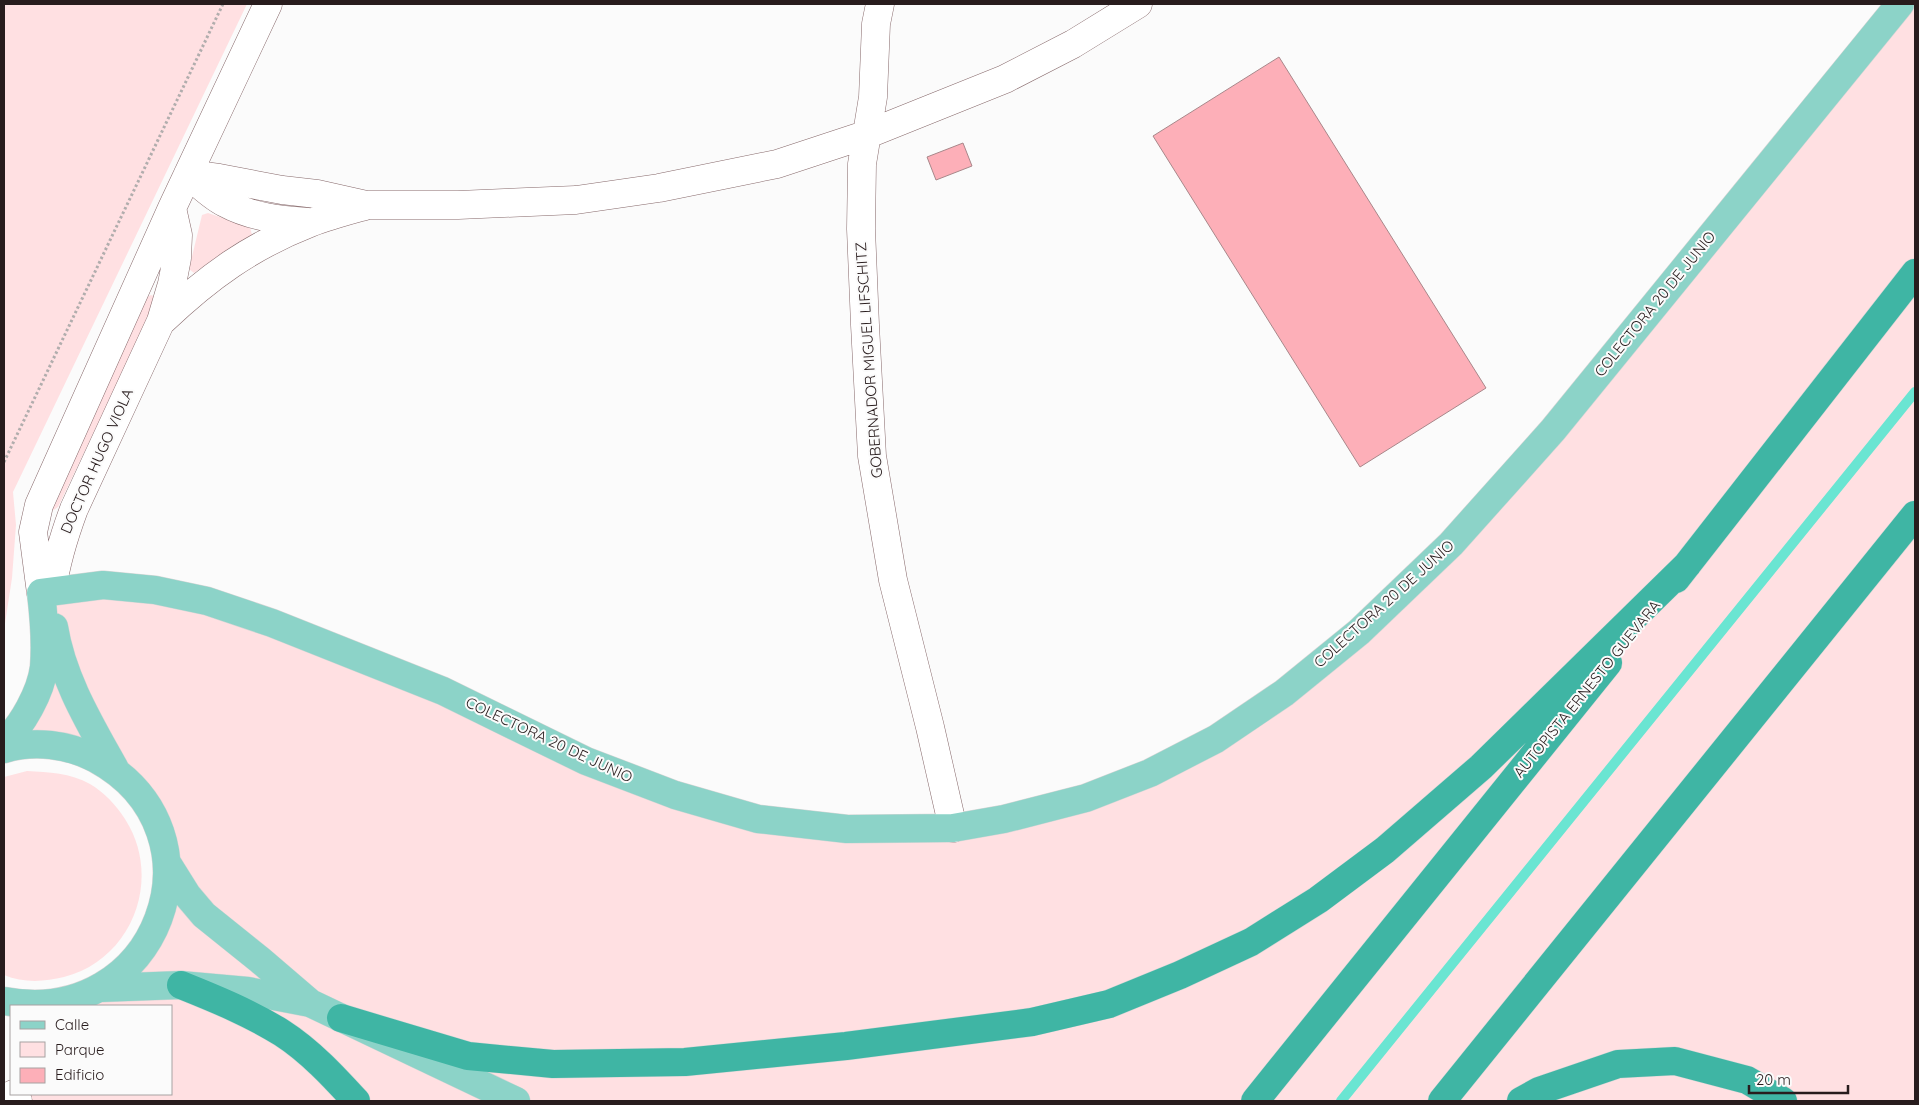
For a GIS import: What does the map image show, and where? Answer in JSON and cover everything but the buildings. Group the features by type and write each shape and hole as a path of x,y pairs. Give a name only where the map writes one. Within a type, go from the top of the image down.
{"highway":[{"name":"AUTOPISTA ERNESTO GUEVARA","path":"1255,1101 1687,565 1915,273"},
{"path":"1442,1101 1915,515"},
{"path":"341,1018 468,1056 553,1064 685,1062 846,1046 1032,1022 1109,1004 1180,975 1251,942 1318,900 1385,850 1481,767 1687,565"},
{"path":"181,985 240,1009 283,1034 329,1072 356,1101"},
{"path":"1521,1101 1538,1091 1618,1064 1675,1062 1746,1080 1783,1101"}],"main road":[{"name":"COLECTORA 20 DE JUNIO","path":"47,592 103,585 154,590 207,601 272,622 443,691 586,761 675,795 758,819 847,829 953,828 1004,819 1086,798 1150,773 1216,739 1284,693 1359,632 1451,544 1553,430 1900,4"},
{"name":"DOCTOR HUGO VIOLA","path":"4,742 24,719 44,669 47,592"},
{"name":"DOCTOR HUGO VIOLA","path":"47,592 56,640 66,670 77,699 114,769"},
{"path":"4,750 16,746 51,744 84,753 114,769 141,795 158,827 167,863 165,900 152,935 130,965 101,988 63,1004 36,1005 4,1001"},
{"path":"167,863 187,894 204,915 260,960 310,1004"},
{"path":"101,988 181,985 248,991 310,1004 516,1101"}],"street":[{"name":"DOCTOR HUGO VIOLA","path":"47,592 33,532 39,505 172,208 268,4"},
{"name":"GOBERNADOR MIGUEL LIFSCHITZ","path":"880,4 876,24 873,97 862,164 861,229 864,325 872,456 893,580 953,828"},
{"path":"188,174 317,194 366,205 458,205 576,200 659,188 777,164 868,134 1005,79 1073,44 1138,4"},
{"path":"188,174 224,203 246,213 276,220 311,222"},
{"path":"161,321 193,291 228,265 265,243 311,222 366,205"},
{"name":"DOCTOR HUGO VIOLA","path":"47,592 62,539 74,508 161,321 172,284 177,258 178,235 172,208"}],"path":[{"path":"4,462 223,4"}],"green space":[{"path":"4,4 247,4 13,492 16,525 12,578 4,630"},
{"path":"1900,4 1915,4 1915,1101 18,1101 14,1095 172,1095 172,1005 62,1005 130,965 167,863 66,670 52,590 155,590 758,819 1004,819 1216,739 1451,544"},
{"path":"208,213 250,227 252,235 237,243 194,273 189,269 202,215"},
{"path":"151,295 155,297 156,302 58,507 54,510 50,509 147,297"},
{"path":"59,674 83,737 57,732 32,732 48,703"},
{"path":"27,771 67,775 90,784 105,795 125,819 136,842 141,866 141,890 135,913 124,935 108,953 88,967 64,977 41,981 11,978 4,975 4,777"}],"waterway":[{"path":"1341,1101 1915,392"}]}
